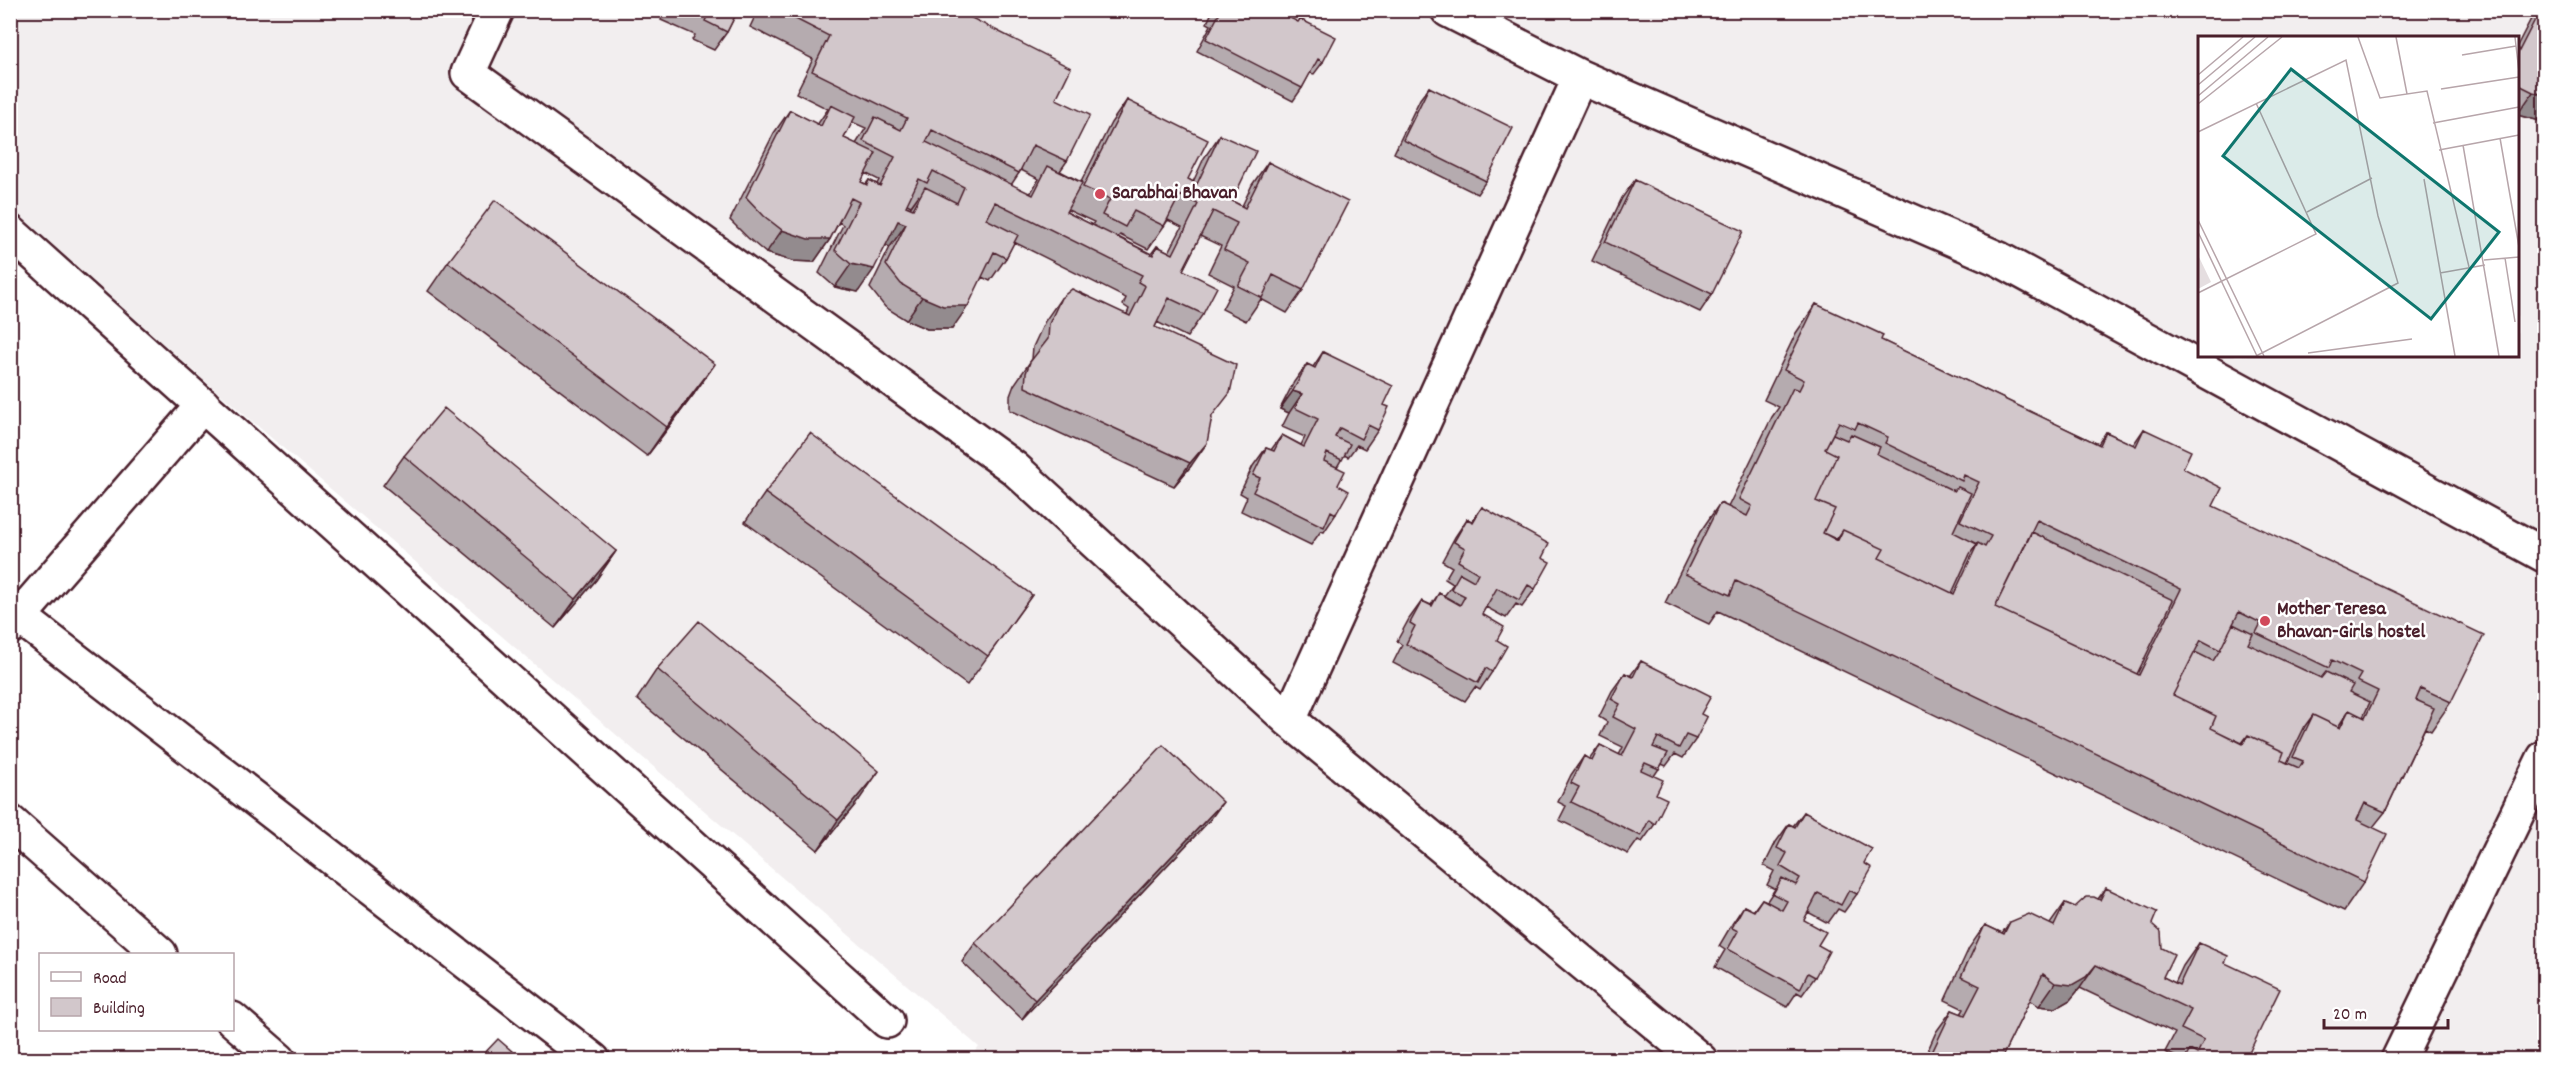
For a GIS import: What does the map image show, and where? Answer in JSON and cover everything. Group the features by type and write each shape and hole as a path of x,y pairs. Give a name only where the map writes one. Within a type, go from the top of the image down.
{"street":[{"path":"497,10 468,73 1014,468 1289,720 1700,1059"},
{"path":"1448,10 1580,77 1999,260 2544,555"},
{"path":"1289,720 1580,77"},
{"path":"10,232 887,1021"},
{"path":"203,405 15,622 593,1059"},
{"path":"2398,1059 2544,758"},
{"path":"10,822 159,953"},
{"path":"234,1020 279,1059"}],"shaded area":[{"path":"11,11 2544,11 2544,1059 970,1059 979,1047 203,379 11,207"}],"building":[{"path":"694,10 738,10 727,32 705,21 707,17"},
{"path":"778,10 956,10 1071,68 1056,99 1090,115 1067,161 1033,145 1019,173 932,130 926,142 1033,195 1048,166 1082,183 1066,212 1153,255 1157,246 1173,254 1198,204 1180,195 1164,226 1134,211 1125,227 1102,215 1110,199 1083,187 1127,100 1208,140 1188,179 1197,184 1220,135 1256,151 1232,201 1245,208 1268,162 1348,202 1303,290 1273,275 1262,298 1238,286 1250,263 1224,250 1237,223 1213,211 1183,270 1217,287 1203,314 1169,298 1155,327 1236,365 1230,393 1212,416 1207,443 1190,463 1025,387 1030,362 1048,339 1049,324 1061,298 1072,289 1130,316 1145,286 1138,282 1142,275 995,202 986,219 1018,235 1006,258 994,252 968,306 943,306 901,284 886,265 906,224 898,221 874,269 851,264 835,250 859,202 851,198 830,239 808,239 782,230 764,216 746,197 790,110 821,126 831,105 855,117 844,138 876,153 861,182 867,185 869,180 880,186 895,157 863,141 875,117 901,130 907,118 812,71 829,36","holes":["933,171 964,187 957,203 925,187 913,209 906,206 919,179 927,183"]},
{"path":"1217,10 1275,10 1298,22 1300,19 1336,37 1323,62 1318,59 1302,88 1206,39 1220,12"},
{"path":"2540,10 2544,10 2544,95 2519,85 2519,51"},
{"path":"1429,87 1513,128 1486,181 1403,140"},
{"path":"1635,180 1743,231 1712,294 1605,242"},
{"path":"495,200 715,364 667,427 448,262"},
{"name":"Mother Teresa Bhavan-Girls hostel","path":"1816,304 1883,335 1881,340 2100,445 2106,432 2136,446 2144,429 2191,451 2183,468 2222,488 2213,506 2484,635 2451,702 2421,688 2416,700 2434,708 2385,812 2365,803 2357,820 2387,834 2364,882 1736,581 1730,595 1685,574 1720,503 1747,516 1752,506 1739,499 1793,388 1799,390 1804,380 1784,370","holes":["1839,422 1855,429 1858,423 1888,437 1885,443 1962,481 1964,475 1979,482 1960,521 1991,536 1985,547 1978,543 1954,594 1879,558 1884,549 1843,530 1838,540 1823,533 1835,509 1816,501 1837,455 1825,449","2037,520 2181,589 2139,675 1995,607","2239,612 2261,623 2256,633 2329,668 2332,660 2361,674 2357,681 2378,691 2365,718 2349,710 2340,728 2313,715 2293,757 2303,761 2299,768 2281,760 2284,752 2248,735 2243,744 2211,728 2216,716 2173,695 2201,640 2220,650"]},
{"path":"1323,352 1393,386 1384,405 1389,407 1378,430 1368,425 1361,439 1340,428 1335,437 1350,444 1342,460 1327,453 1324,461 1345,471 1338,485 1349,491 1336,514 1331,511 1324,527 1253,492 1260,478 1253,475 1266,448 1274,451 1282,435 1304,447 1318,419 1295,408 1302,394 1293,391 1307,364 1315,368"},
{"path":"444,408 616,551 576,599 404,456"},
{"path":"810,433 1032,595 988,656 765,493"},
{"path":"1833,434 1847,440 1851,434 1880,447 1877,454 1954,491 1958,487 1971,493 1953,532 1977,544 1952,593 1879,558 1884,549 1843,530 1836,540 1823,533 1835,509 1816,501 1837,455 1825,449"},
{"path":"1482,507 1549,544 1542,558 1550,562 1535,589 1528,585 1519,600 1497,588 1482,614 1504,627 1497,640 1507,646 1492,672 1486,668 1478,683 1406,644 1415,626 1410,623 1422,601 1432,606 1439,593 1460,605 1465,596 1451,589 1460,573 1474,581 1478,573 1458,561 1465,548 1454,542 1467,519 1473,522"},
{"path":"2032,532 2173,600 2137,674 1995,607"},
{"path":"699,621 879,771 838,820 657,669"},
{"path":"2233,624 2253,634 2248,644 2321,678 2326,672 2353,685 2349,692 2370,702 2363,717 2349,710 2338,727 2313,715 2287,763 2281,760 2284,752 2248,735 2242,743 2211,728 2216,716 2173,695 2195,652 2213,661"},
{"path":"1641,661 1711,696 1701,714 1707,717 1696,739 1686,735 1679,748 1658,737 1653,747 1668,753 1659,769 1645,763 1641,770 1663,780 1656,794 1667,799 1655,824 1649,820 1641,836 1571,802 1579,787 1571,783 1584,756 1592,761 1600,745 1622,756 1636,729 1613,717 1620,704 1611,699 1625,673 1633,677"},
{"path":"1163,745 1223,802 1035,1000 975,943"},
{"path":"1804,812 1872,849 1864,863 1872,868 1857,894 1849,890 1841,905 1818,893 1804,920 1826,932 1818,945 1829,951 1815,977 1808,973 1800,989 1728,949 1738,931 1732,928 1744,906 1754,911 1762,899 1782,910 1787,901 1773,894 1782,878 1796,885 1800,878 1780,866 1787,853 1777,848 1789,824 1795,827"},
{"path":"2106,888 2157,912 2152,924 2161,932 2162,948 2174,954 2163,977 2179,985 2199,943 2228,956 2225,963 2280,989 2248,1055 2258,1059 2185,1059 2190,1050 2197,1054 2204,1040 2181,1029 2191,1010 2096,965 2086,977 2072,985 2055,983 2043,974 2001,1059 1929,1059 1952,1010 1965,1015 1980,986 1961,977 1985,925 2004,934 2010,922 2029,914 2054,926 2065,903 2075,907 2086,897 2100,900"},
{"path":"498,1039 521,1059 479,1059"}],"place":[{"name":"Sarabhai Bhavan","path":"1100,194"},
{"name":"Mother Teresa Bhavan-Girls hostel","path":"2265,621"}]}
